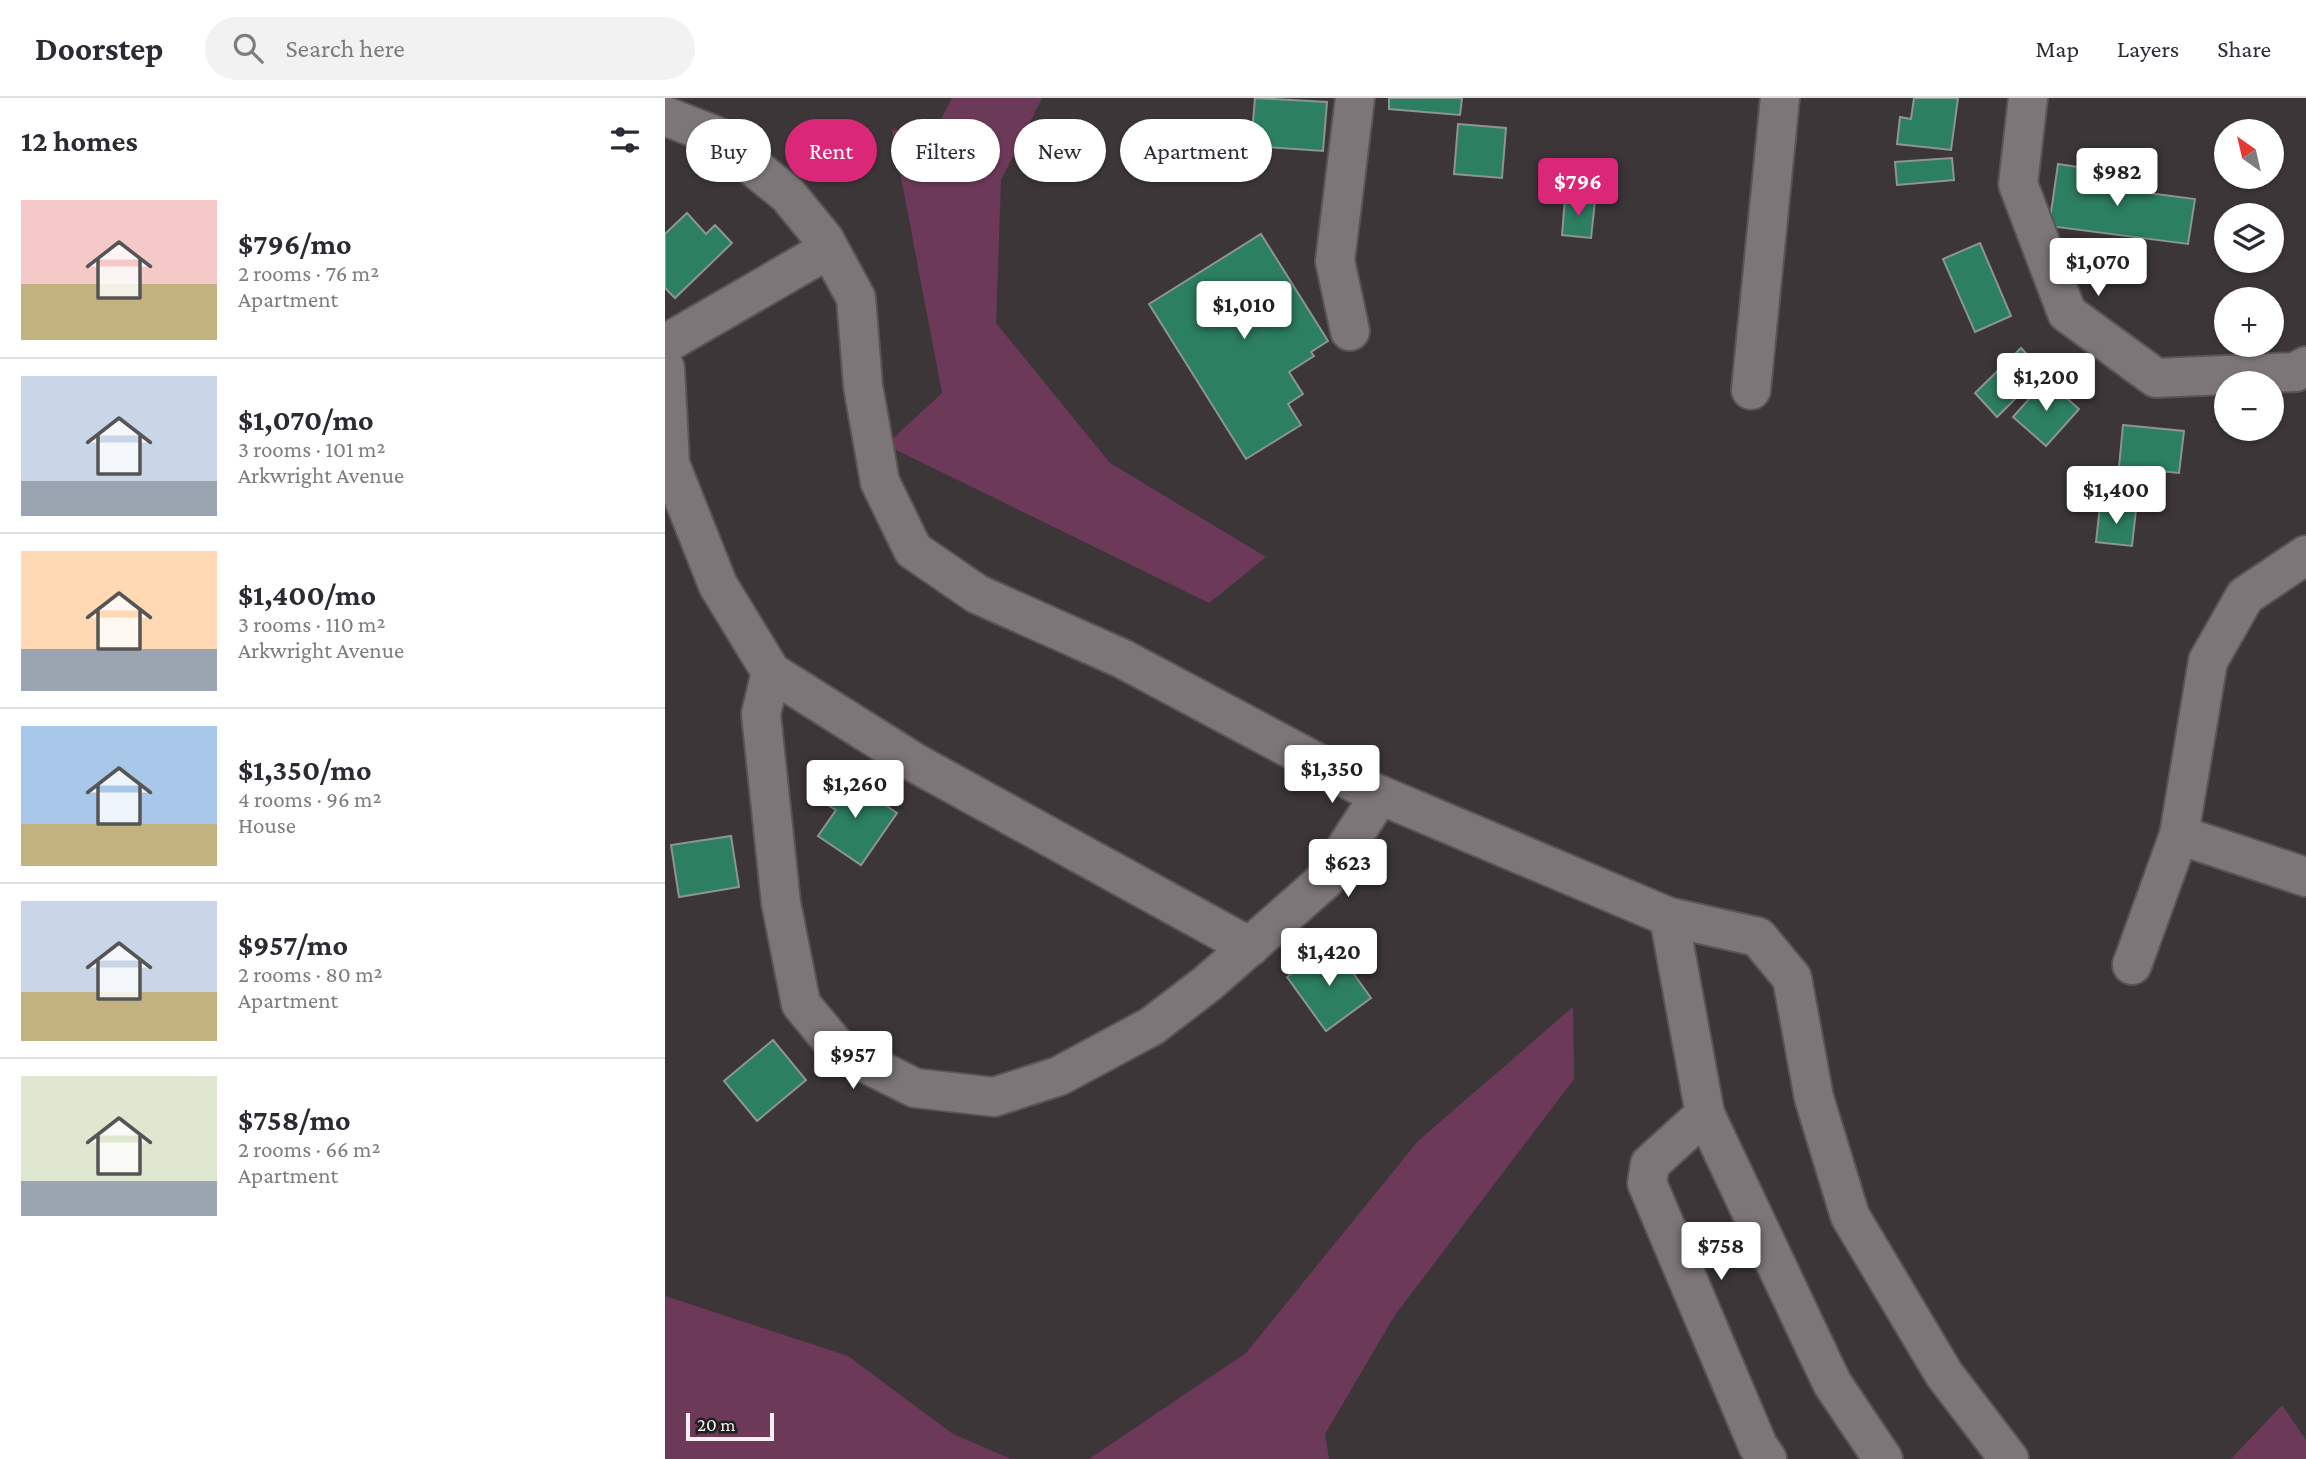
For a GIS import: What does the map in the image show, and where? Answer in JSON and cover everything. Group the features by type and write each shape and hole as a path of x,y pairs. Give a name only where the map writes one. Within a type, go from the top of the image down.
{"street":[{"path":"1350,331 1335,261 1355,98"},
{"path":"1751,390 1780,98"},
{"path":"2028,98 2018,184 2067,313 2156,378 2296,372 2306,366"},
{"path":"665,116 716,136 788,195 824,239 856,298 863,386 880,482 913,550 977,594 1123,659 1380,795 1669,917 1758,937 1792,978 1814,1098 1850,1216 1944,1374 2009,1459"},
{"path":"665,344 829,249"},
{"path":"665,368 670,464 718,585 771,673 917,764 1249,947"},
{"path":"2132,965 2179,835 2208,661 2245,596 2306,555"},
{"path":"771,673 761,714 781,903 801,1004 839,1051 915,1088 994,1097 1059,1076 1151,1026 1209,983 1325,880 1380,795"},
{"path":"2179,835 2306,877"},
{"path":"1669,917 1705,1114 1832,1383 1883,1459"},
{"path":"1705,1114 1650,1164 1647,1183 1758,1446 1767,1459"}],"shaded area":[{"path":"952,98 1042,98 1032,119 1014,119 1014,154 1001,180 996,323 1110,463 1266,557 1209,603 886,445 942,393 902,182 1000,182 1000,119 941,119"},
{"path":"1573,1007 1574,1079 1395,1315 1325,1434 1329,1459 1089,1459 1246,1353 1418,1141"},
{"path":"665,1296 848,1356 953,1434 1011,1459 665,1459"},
{"path":"2282,1405 2306,1440 2306,1459 2231,1459"}],"building":[{"path":"1255,98 1327,102 1323,151 1272,147 1272,119 1253,119"},
{"path":"1389,98 1462,98 1460,115 1389,109"},
{"path":"1914,98 1958,98 1951,150 1897,144 1900,117 1911,119"},
{"path":"1458,124 1506,128 1502,178 1454,174"},
{"path":"1952,158 1954,180 1897,185 1895,162"},
{"path":"2058,164 2105,171 2102,187 2195,199 2188,244 2049,226"},
{"path":"1565,198 1595,201 1591,238 1562,235"},
{"path":"687,213 706,234 715,225 732,243 675,298 665,288 665,234"},
{"path":"1261,234 1328,341 1311,352 1314,356 1289,372 1303,394 1288,404 1301,425 1246,459 1149,304"},
{"path":"1980,243 2011,316 1975,332 1943,259"},
{"path":"2021,348 2043,371 1997,417 1975,393"},
{"path":"2046,380 2079,409 2046,446 2013,417"},
{"path":"2123,425 2184,431 2179,473 2119,467"},
{"path":"2100,506 2136,510 2132,546 2096,542"},
{"path":"840,774 897,813 861,865 818,836 836,810 821,801"},
{"path":"731,836 739,887 679,897 671,845"},
{"path":"1333,945 1371,998 1326,1031 1287,977"},
{"path":"773,1040 806,1080 757,1121 724,1081"}]}
